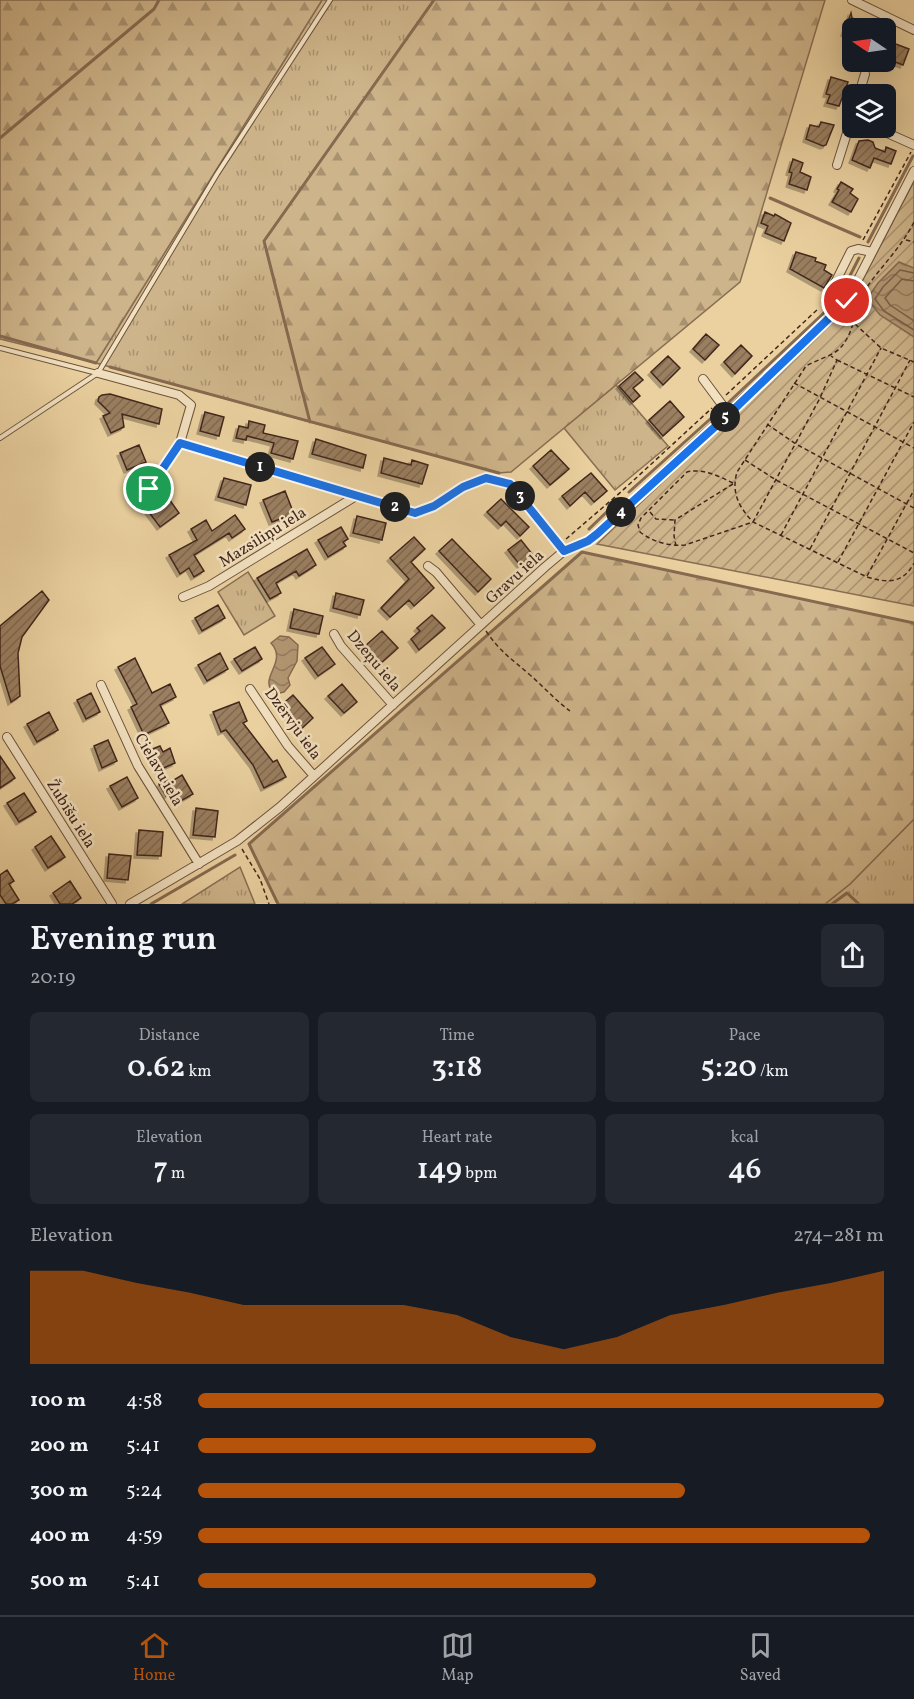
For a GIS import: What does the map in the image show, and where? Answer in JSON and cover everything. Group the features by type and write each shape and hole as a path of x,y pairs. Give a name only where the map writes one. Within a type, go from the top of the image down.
{"street":[{"path":"852,0 914,30"},
{"path":"862,84 865,74"},
{"path":"896,137 914,146"},
{"path":"837,165 845,138"},
{"name":"Gravu iela","path":"130,904 237,841 280,807 564,551 588,541 597,534 729,414 847,301 914,171"},
{"path":"840,309 826,301 851,251 858,249 872,252"},
{"path":"98,373 179,395 191,405 180,443 161,471"},
{"path":"703,379 729,414"},
{"path":"180,443 415,513 434,506 463,487 486,478 510,484 564,551"},
{"name":"Mazsiliņu iela","path":"183,597 209,586 356,496"},
{"path":"428,566 436,572 482,625"},
{"name":"Dzeņu iela","path":"334,634 341,646 393,705"},
{"name":"Cielavu iela","path":"101,685 138,766 199,864"},
{"name":"Dzērvju iela","path":"250,689 288,746 314,776"},
{"name":"Žubīšu iela","path":"7,737 112,904"}],"lane":[{"path":"0,438 98,373 217,174 330,0"},
{"path":"0,348 98,373"}],"path":[{"path":"858,249 914,146"},
{"path":"914,222 905,239 864,291 854,324 842,345 830,355 819,358 806,366 736,472 734,483 736,500 753,522 867,577 884,582 899,580 914,563"},
{"path":"905,239 914,242"},
{"path":"854,324 881,348 914,362"},
{"path":"780,536 881,348"},
{"path":"830,355 914,397"},
{"path":"734,483 710,473 695,470 687,472 641,518 638,525 640,532 648,538 676,546 753,522 820,398 837,360"},
{"path":"810,550 910,360"},
{"path":"794,383 914,448"},
{"path":"837,563 914,422"},
{"path":"767,424 796,444 914,508"},
{"path":"744,460 776,480 914,553"},
{"path":"649,510 656,519 675,520 734,483"},
{"path":"867,577 914,490"},
{"path":"675,520 676,546"},
{"path":"482,625 498,649 570,711"},
{"path":"237,841 260,879 270,904"}],"green space":[{"path":"0,0 322,0 96,363 0,339"},
{"path":"322,0 434,0 264,241 310,422 96,363"},
{"path":"434,0 825,0 740,282 511,472 499,473 310,422 264,241"},
{"path":"914,181 914,606 597,544 849,306"},
{"path":"616,385 668,446 615,490 564,428"},
{"path":"582,552 914,623 914,819 850,884 825,904 278,904 249,844"},
{"path":"248,572 275,616 244,635 218,592"},
{"path":"914,819 914,904 825,904 850,884"},
{"path":"240,867 255,904 182,904"}],"water":[{"path":"899,262 914,268 914,337 880,315 867,299 878,283"},
{"path":"280,636 289,637 298,645 297,661 288,678 290,685 284,692 275,694 269,682 277,657 276,650 271,643"}],"building":[{"path":"896,44 909,49 903,65 896,62"},
{"path":"831,77 848,82 842,84 842,98 839,106 827,103 830,95 826,94"},
{"path":"821,122 834,125 826,145 823,146 806,139 810,125 819,127"},
{"path":"859,141 873,142 875,148 885,152 886,147 896,151 891,164 874,158 870,168 852,160"},
{"path":"793,159 803,163 800,172 811,177 807,190 789,184 792,173 789,172"},
{"path":"841,182 853,189 850,193 858,199 851,212 832,202"},
{"path":"765,212 774,216 775,214 791,223 784,241 765,233 768,226 761,223"},
{"path":"796,252 816,258 815,261 826,265 824,270 832,275 824,288 790,269"},
{"path":"706,334 719,345 705,360 693,349"},
{"path":"741,345 752,356 735,374 724,362"},
{"path":"668,356 680,368 663,385 651,372"},
{"path":"635,372 643,380 633,388 640,396 633,402 619,386"},
{"path":"110,394 162,409 159,424 122,414 124,427 111,433 103,416 110,413 98,401 102,395"},
{"path":"670,401 684,417 663,436 649,420"},
{"path":"205,412 224,417 219,436 200,431"},
{"path":"249,421 265,425 263,433 298,441 293,459 271,453 274,443 247,436 246,440 236,438 239,426 248,428"},
{"path":"316,439 366,455 363,468 312,454"},
{"path":"139,445 146,462 127,470 120,453"},
{"path":"551,450 569,469 550,485 533,466"},
{"path":"384,458 411,465 412,460 428,465 422,484 381,473"},
{"path":"591,473 607,491 594,502 585,492 570,506 562,496"},
{"path":"224,478 251,485 246,505 218,497"},
{"path":"285,491 294,514 272,522 263,500"},
{"path":"164,492 179,513 160,527 145,507"},
{"path":"501,499 529,527 520,536 506,521 501,526 487,512"},
{"path":"235,515 245,529 232,538 229,533 194,555 204,571 194,577 189,568 180,574 169,555 197,540 191,529 206,520 212,531"},
{"path":"357,516 386,523 382,540 353,533"},
{"path":"341,527 348,539 343,542 346,546 328,557 318,540"},
{"path":"414,537 425,549 411,562 434,588 414,606 409,600 390,617 381,608 409,579 390,558"},
{"path":"452,539 491,579 478,592 439,551"},
{"path":"521,540 533,555 520,565 508,550"},
{"path":"307,549 316,565 299,576 296,571 276,583 281,593 270,599 257,578"},
{"path":"42,591 49,600 22,637 18,653 20,696 11,702 0,666 0,626"},
{"path":"336,593 364,600 360,615 333,608"},
{"path":"218,605 225,618 202,631 195,618"},
{"path":"294,609 323,616 319,634 290,628"},
{"path":"432,615 445,628 419,650 411,639 420,631 417,628"},
{"path":"382,631 398,648 380,664 364,647"},
{"path":"255,647 262,659 242,671 234,659"},
{"path":"322,647 335,664 318,676 305,658"},
{"path":"220,653 228,669 207,681 198,665"},
{"path":"135,658 152,693 170,684 176,697 160,705 169,723 144,735 131,707 137,704 118,667"},
{"path":"342,684 357,702 344,713 328,696"},
{"path":"91,693 100,712 86,719 77,700"},
{"path":"293,695 313,718 300,730 279,707"},
{"path":"239,702 247,721 243,723 273,762 277,760 286,777 264,788 253,765 226,730 221,732 213,712"},
{"path":"49,712 58,730 37,742 27,724"},
{"path":"108,740 117,761 102,768 94,746"},
{"path":"160,746 163,752 170,748 175,763 159,770 150,750"},
{"path":"0,756 15,778 0,788"},
{"path":"182,775 193,794 179,802 173,792 166,796 159,784 167,780 169,783"},
{"path":"127,777 138,798 122,807 110,786"},
{"path":"24,793 36,812 19,822 7,803"},
{"path":"196,808 218,811 215,837 193,835"},
{"path":"139,830 163,832 161,856 137,855"},
{"path":"51,836 65,857 48,868 35,847"},
{"path":"109,854 131,856 128,880 107,878"},
{"path":"7,870 14,881 9,884 19,900 12,904 6,904 0,895 0,875"},
{"path":"70,881 81,898 72,904 60,904 53,893"}],"waterway":[{"path":"0,138 154,9 159,0"},
{"path":"310,422 264,241 434,0"},
{"path":"868,242 913,156"},
{"path":"770,198 860,237"},
{"path":"839,297 859,258"},
{"path":"729,402 827,310"},
{"path":"0,336 96,363"},
{"path":"110,367 499,473"},
{"path":"629,492 718,412"},
{"path":"589,529 617,502"},
{"path":"278,904 249,844 582,552 914,623"},
{"path":"151,904 235,855"},
{"path":"832,904 847,893 859,904"}],"route":[{"path":"149,489 180,443 415,513 434,506 463,487 486,478 510,484 564,551 588,541 597,534 729,414 847,301"}]}
